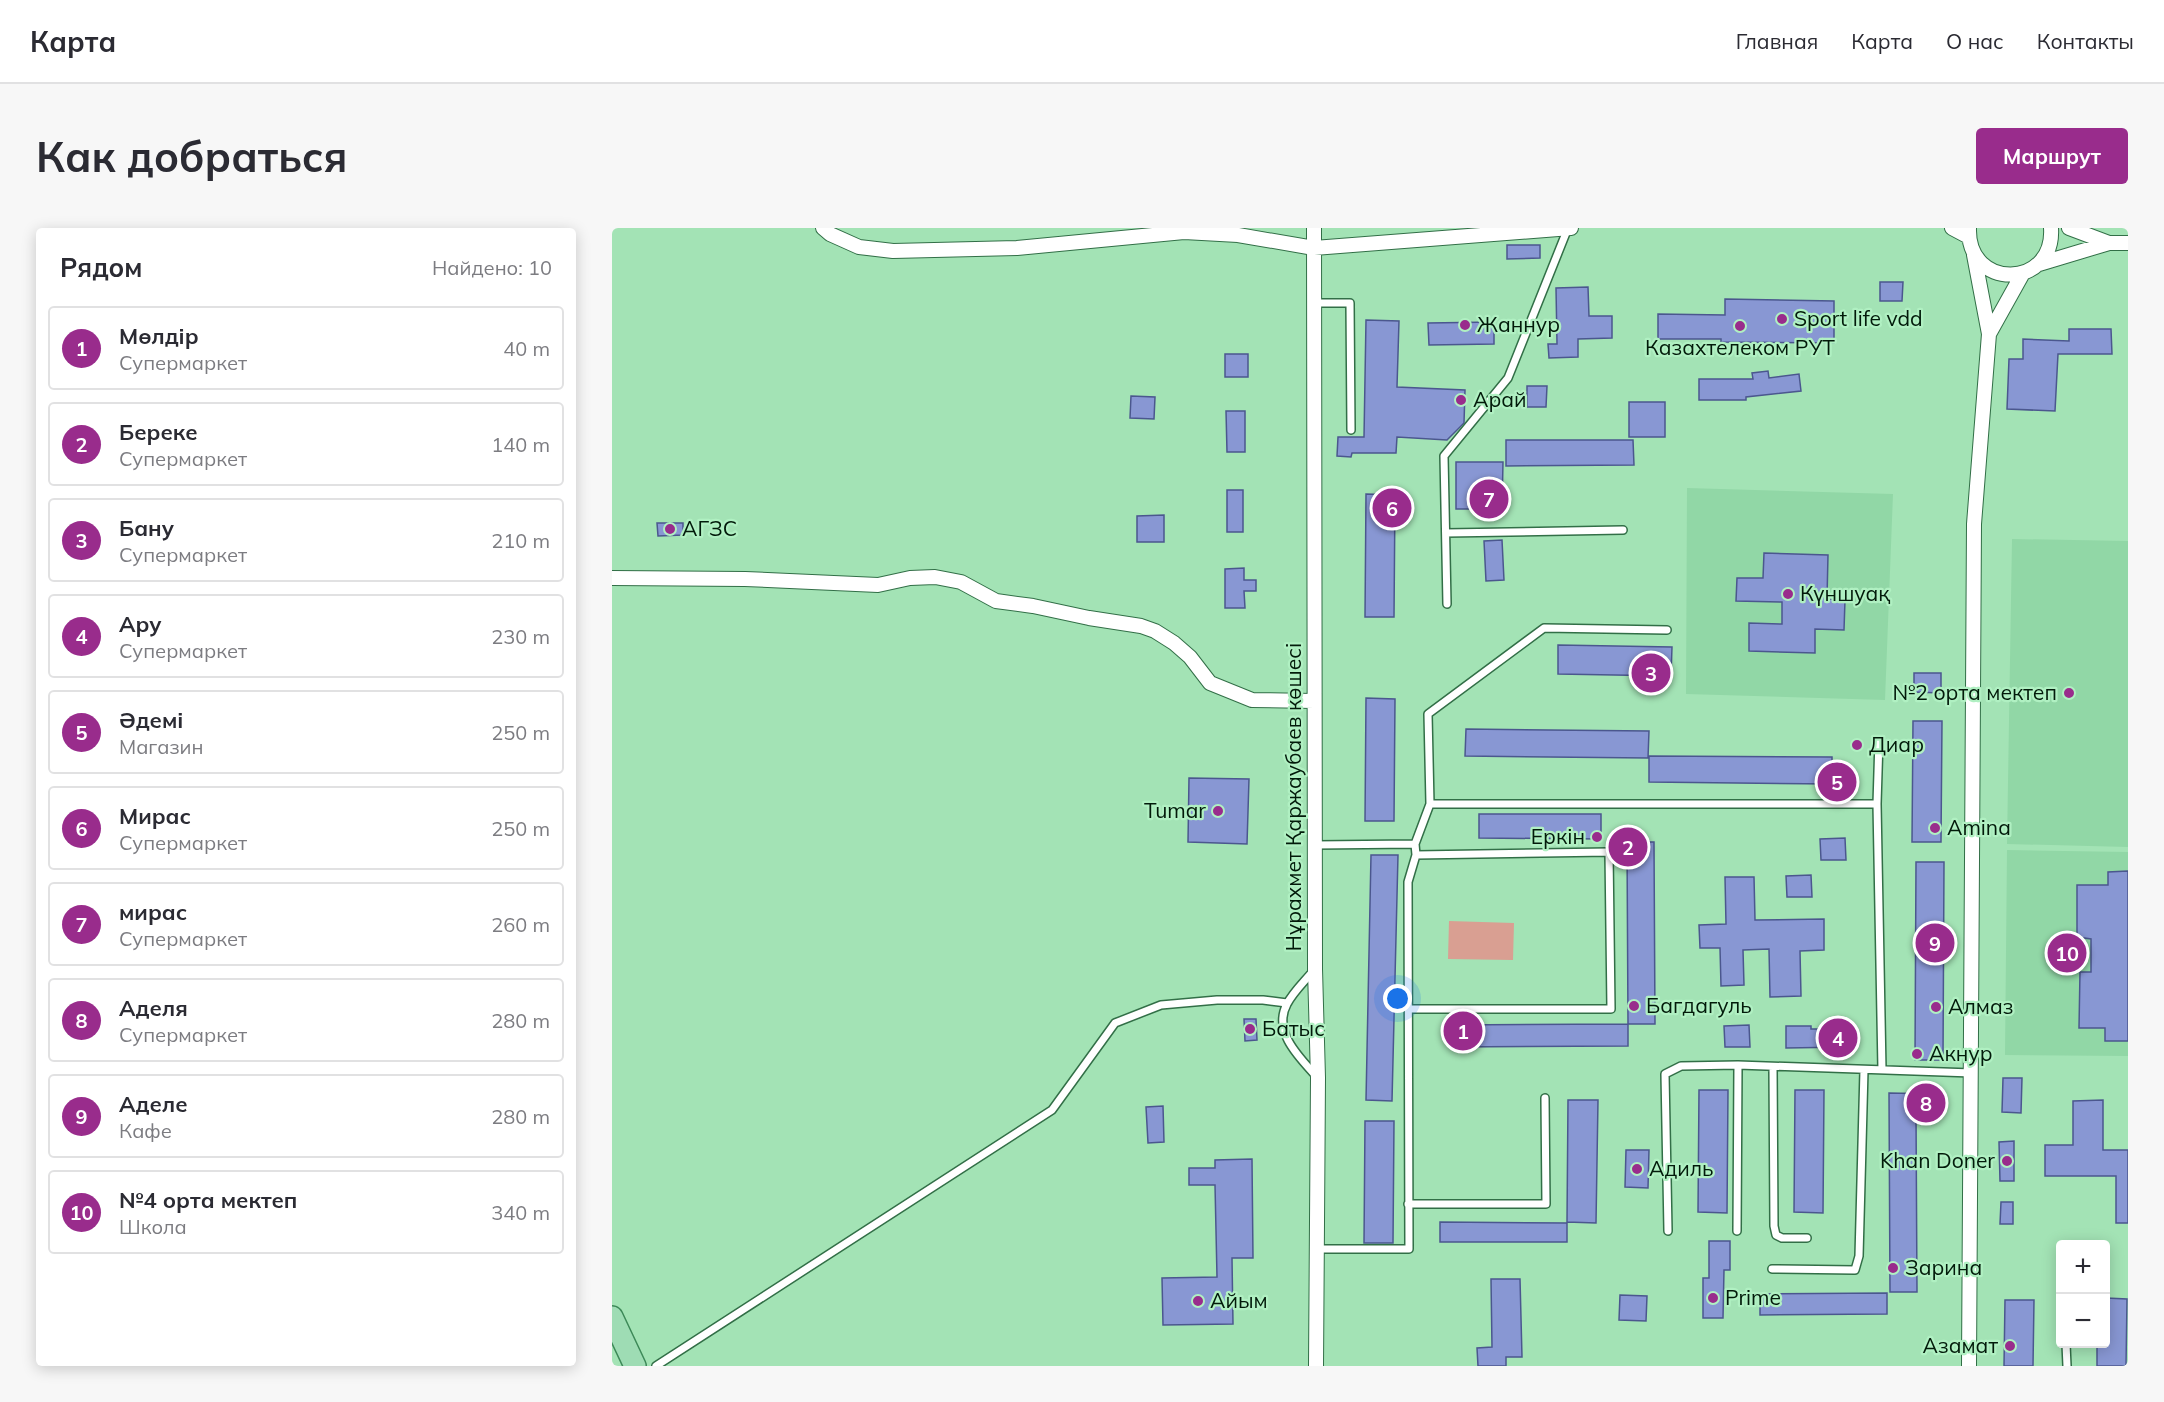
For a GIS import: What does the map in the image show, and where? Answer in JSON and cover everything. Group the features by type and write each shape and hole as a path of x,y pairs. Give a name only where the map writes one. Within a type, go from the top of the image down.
{"main road":[{"path":"612,1317 635,1366"}],"street":[{"path":"824,228 830,234 859,247 892,251 1017,248 1184,232 1238,235 1314,248 1569,228"},
{"name":"Нұрахмет Қаржаубаев көшесі","path":"1314,228 1315,969 1318,1078 1315,1249 1316,1366"},
{"path":"1952,228 1969,233 1989,334 1974,524 1969,1366"},
{"path":"2039,264 2049,248 2051,228"},
{"path":"2069,228 2109,243"},
{"path":"1974,255 1987,268 2014,275 2039,264 2109,243 2128,243"},
{"path":"1989,334 2023,273"},
{"path":"612,578 745,579 878,585 910,578 935,578 961,582 996,601 1141,626 1155,631 1190,657 1210,683 1252,700 1314,702"}],"lane":[{"path":"1447,604 1444,456 1508,378 1569,228"},
{"path":"1314,303 1350,303 1351,430"},
{"path":"1446,533 1623,530"},
{"path":"1315,1249 1409,1249 1408,882 1416,855 1415,844 1430,804 1428,714 1544,628 1667,630"},
{"path":"1879,740 1876,804 1882,1070"},
{"path":"1430,804 1876,804"},
{"path":"1315,845 1415,844"},
{"path":"1408,1009 1611,1009 1609,852 1416,855"},
{"path":"1315,969 1287,1003 1284,1011 1286,1038 1289,1045 1318,1078"},
{"path":"656,1366 1052,1110 1115,1023 1161,1005 1217,1000 1263,1000 1287,1003"},
{"path":"1668,1231 1665,1074 1681,1066 1738,1065 1972,1073"},
{"path":"1737,1231 1738,1065"},
{"path":"1773,1066 1774,1226 1776,1235 1782,1238 1807,1238"},
{"path":"1772,1269 1855,1270 1859,1256 1864,1070"},
{"path":"1408,1204 1546,1204 1545,1098"},
{"path":"2066,1348 2067,1366"}],"shaded area":[{"name":"Күншуақ","path":"1687,488 1893,494 1885,700 1686,694"},
{"name":"№2 орта мектеп","path":"2012,539 2128,541 2128,847 2007,844"},
{"path":"2007,850 2128,852 2128,1056 2005,1055"},
{"path":"1449,921 1514,923 1513,960 1448,959"}],"building":[{"path":"1507,245 1540,245 1540,258 1507,259"},
{"path":"1880,282 1903,282 1902,301 1880,301"},
{"path":"1588,287 1589,316 1612,316 1612,338 1578,339 1578,357 1549,358 1548,344 1557,344 1556,288"},
{"path":"1725,299 1834,301 1834,343 1658,339 1658,314 1725,315"},
{"path":"1366,320 1399,321 1397,387 1465,390 1464,423 1447,440 1397,437 1396,453 1352,453 1351,457 1337,456 1338,437 1364,437"},
{"path":"1494,322 1494,344 1429,345 1428,323"},
{"path":"2069,329 2111,329 2112,354 2058,354 2055,411 2007,409 2009,359 2023,359 2023,339 2069,341"},
{"path":"1225,354 1248,354 1248,377 1225,377"},
{"path":"1768,371 1769,378 1799,374 1801,391 1746,397 1746,400 1699,400 1699,379 1753,379 1752,373"},
{"path":"1527,386 1547,386 1546,407 1527,407"},
{"path":"1131,396 1155,397 1154,419 1130,418"},
{"path":"1629,402 1665,402 1665,437 1629,437"},
{"path":"1226,411 1245,411 1245,452 1227,452"},
{"path":"1506,440 1633,440 1634,465 1506,466"},
{"path":"1456,462 1503,462 1502,509 1456,509"},
{"path":"1227,490 1243,490 1243,532 1227,532"},
{"path":"1366,494 1395,495 1394,617 1365,617"},
{"path":"1164,515 1164,542 1137,542 1137,516"},
{"name":"АГЗС","path":"657,523 683,523 683,535 658,536"},
{"path":"1502,540 1504,580 1486,581 1484,541"},
{"path":"1764,553 1828,555 1827,599 1845,600 1844,630 1815,629 1815,653 1749,651 1749,623 1782,624 1782,602 1736,601 1737,578 1763,578"},
{"path":"1244,568 1244,580 1256,580 1256,591 1244,591 1245,608 1225,608 1225,569"},
{"path":"1558,645 1672,647 1671,676 1558,674"},
{"path":"1914,673 1941,673 1941,693 1914,692"},
{"path":"1366,698 1395,699 1394,821 1365,821"},
{"path":"1913,721 1942,721 1941,842 1912,842"},
{"path":"1466,729 1649,731 1648,758 1465,756"},
{"path":"1649,756 1832,757 1832,764 1842,764 1842,798 1832,798 1832,784 1649,782"},
{"name":"Tumar","path":"1189,778 1249,779 1247,844 1188,842"},
{"path":"1479,814 1601,814 1601,839 1479,838"},
{"path":"1845,838 1846,860 1821,860 1820,839"},
{"path":"1627,842 1654,842 1655,1024 1628,1024"},
{"path":"1371,855 1398,855 1392,1101 1366,1100"},
{"path":"1916,862 1944,862 1943,1060 1915,1060"},
{"path":"2128,871 2128,1041 2105,1041 2105,1028 2079,1028 2080,972 2091,972 2091,939 2077,937 2077,885 2108,885 2108,872"},
{"path":"1811,875 1812,897 1787,897 1786,876"},
{"path":"1725,877 1754,877 1755,920 1824,919 1824,950 1800,951 1801,996 1770,997 1769,949 1743,950 1744,985 1721,986 1720,948 1700,948 1699,925 1726,924"},
{"path":"1244,1019 1256,1019 1257,1040 1245,1041"},
{"path":"1628,1024 1628,1046 1450,1047 1449,1025"},
{"path":"1749,1025 1750,1047 1725,1047 1724,1026"},
{"path":"1786,1026 1845,1029 1846,1047 1786,1048"},
{"path":"2003,1078 2022,1078 2021,1113 2002,1112"},
{"path":"1699,1090 1728,1090 1727,1213 1698,1212"},
{"path":"1795,1090 1824,1090 1823,1213 1794,1212"},
{"path":"1889,1093 1936,1094 1936,1113 1916,1113 1917,1292 1890,1292"},
{"path":"1568,1100 1598,1100 1596,1223 1567,1222"},
{"path":"2103,1100 2103,1150 2128,1150 2128,1223 2116,1223 2116,1176 2045,1176 2045,1145 2073,1145 2073,1101"},
{"path":"1163,1106 1164,1142 1148,1143 1146,1107"},
{"path":"1365,1121 1394,1121 1393,1243 1364,1243"},
{"name":"Khan Doner","path":"2014,1141 2014,1181 2000,1181 1999,1142"},
{"name":"Адиль","path":"1626,1150 1649,1150 1648,1188 1625,1187"},
{"path":"1252,1159 1253,1258 1232,1258 1233,1324 1163,1325 1162,1278 1217,1277 1215,1185 1189,1185 1189,1168 1215,1168 1215,1160"},
{"path":"2001,1202 2013,1202 2013,1224 2000,1224"},
{"path":"1440,1222 1567,1223 1567,1242 1440,1242"},
{"path":"1709,1241 1730,1241 1730,1270 1724,1270 1723,1318 1703,1318 1703,1278 1709,1278"},
{"path":"1491,1279 1520,1279 1522,1357 1506,1357 1506,1366 1478,1366 1477,1348 1492,1347"},
{"path":"1887,1293 1887,1314 1760,1315 1760,1294"},
{"path":"1620,1295 1647,1296 1646,1321 1619,1320"},
{"path":"2110,1298 2127,1299 2126,1366 2097,1366 2097,1348 2110,1348"},
{"path":"2005,1300 2034,1300 2033,1366 2004,1366"}],"place":[{"name":"Sport life vdd","path":"1782,319"},
{"name":"Жаннур","path":"1465,325"},
{"name":"Казахтелеком РУТ","path":"1740,326"},
{"name":"Арай","path":"1461,400"},
{"name":"мирас","path":"1489,499"},
{"name":"Мирас","path":"1392,508"},
{"name":"АГЗС","path":"670,529"},
{"name":"Күншуақ","path":"1788,594"},
{"name":"Бану","path":"1651,673"},
{"name":"№2 орта мектеп","path":"2069,693"},
{"name":"Диар","path":"1857,745"},
{"name":"Әдемі","path":"1837,782"},
{"name":"Tumar","path":"1218,811"},
{"name":"Amina","path":"1935,828"},
{"name":"Еркін","path":"1597,837"},
{"name":"Береке","path":"1628,847"},
{"name":"Аделе","path":"1935,943"},
{"name":"№4 орта мектеп","path":"2067,953"},
{"name":"Багдагуль","path":"1634,1006"},
{"name":"Алмаз","path":"1936,1007"},
{"name":"Батыс","path":"1250,1029"},
{"name":"Мөлдір","path":"1463,1031"},
{"name":"Ару","path":"1838,1038"},
{"name":"Акнур","path":"1917,1054"},
{"name":"Аделя","path":"1926,1103"},
{"name":"Khan Doner","path":"2007,1161"},
{"name":"Адиль","path":"1637,1169"},
{"name":"Зарина","path":"1893,1268"},
{"name":"Prime","path":"1713,1298"},
{"name":"Айым","path":"1198,1301"},
{"name":"Азамат","path":"2010,1346"}]}
